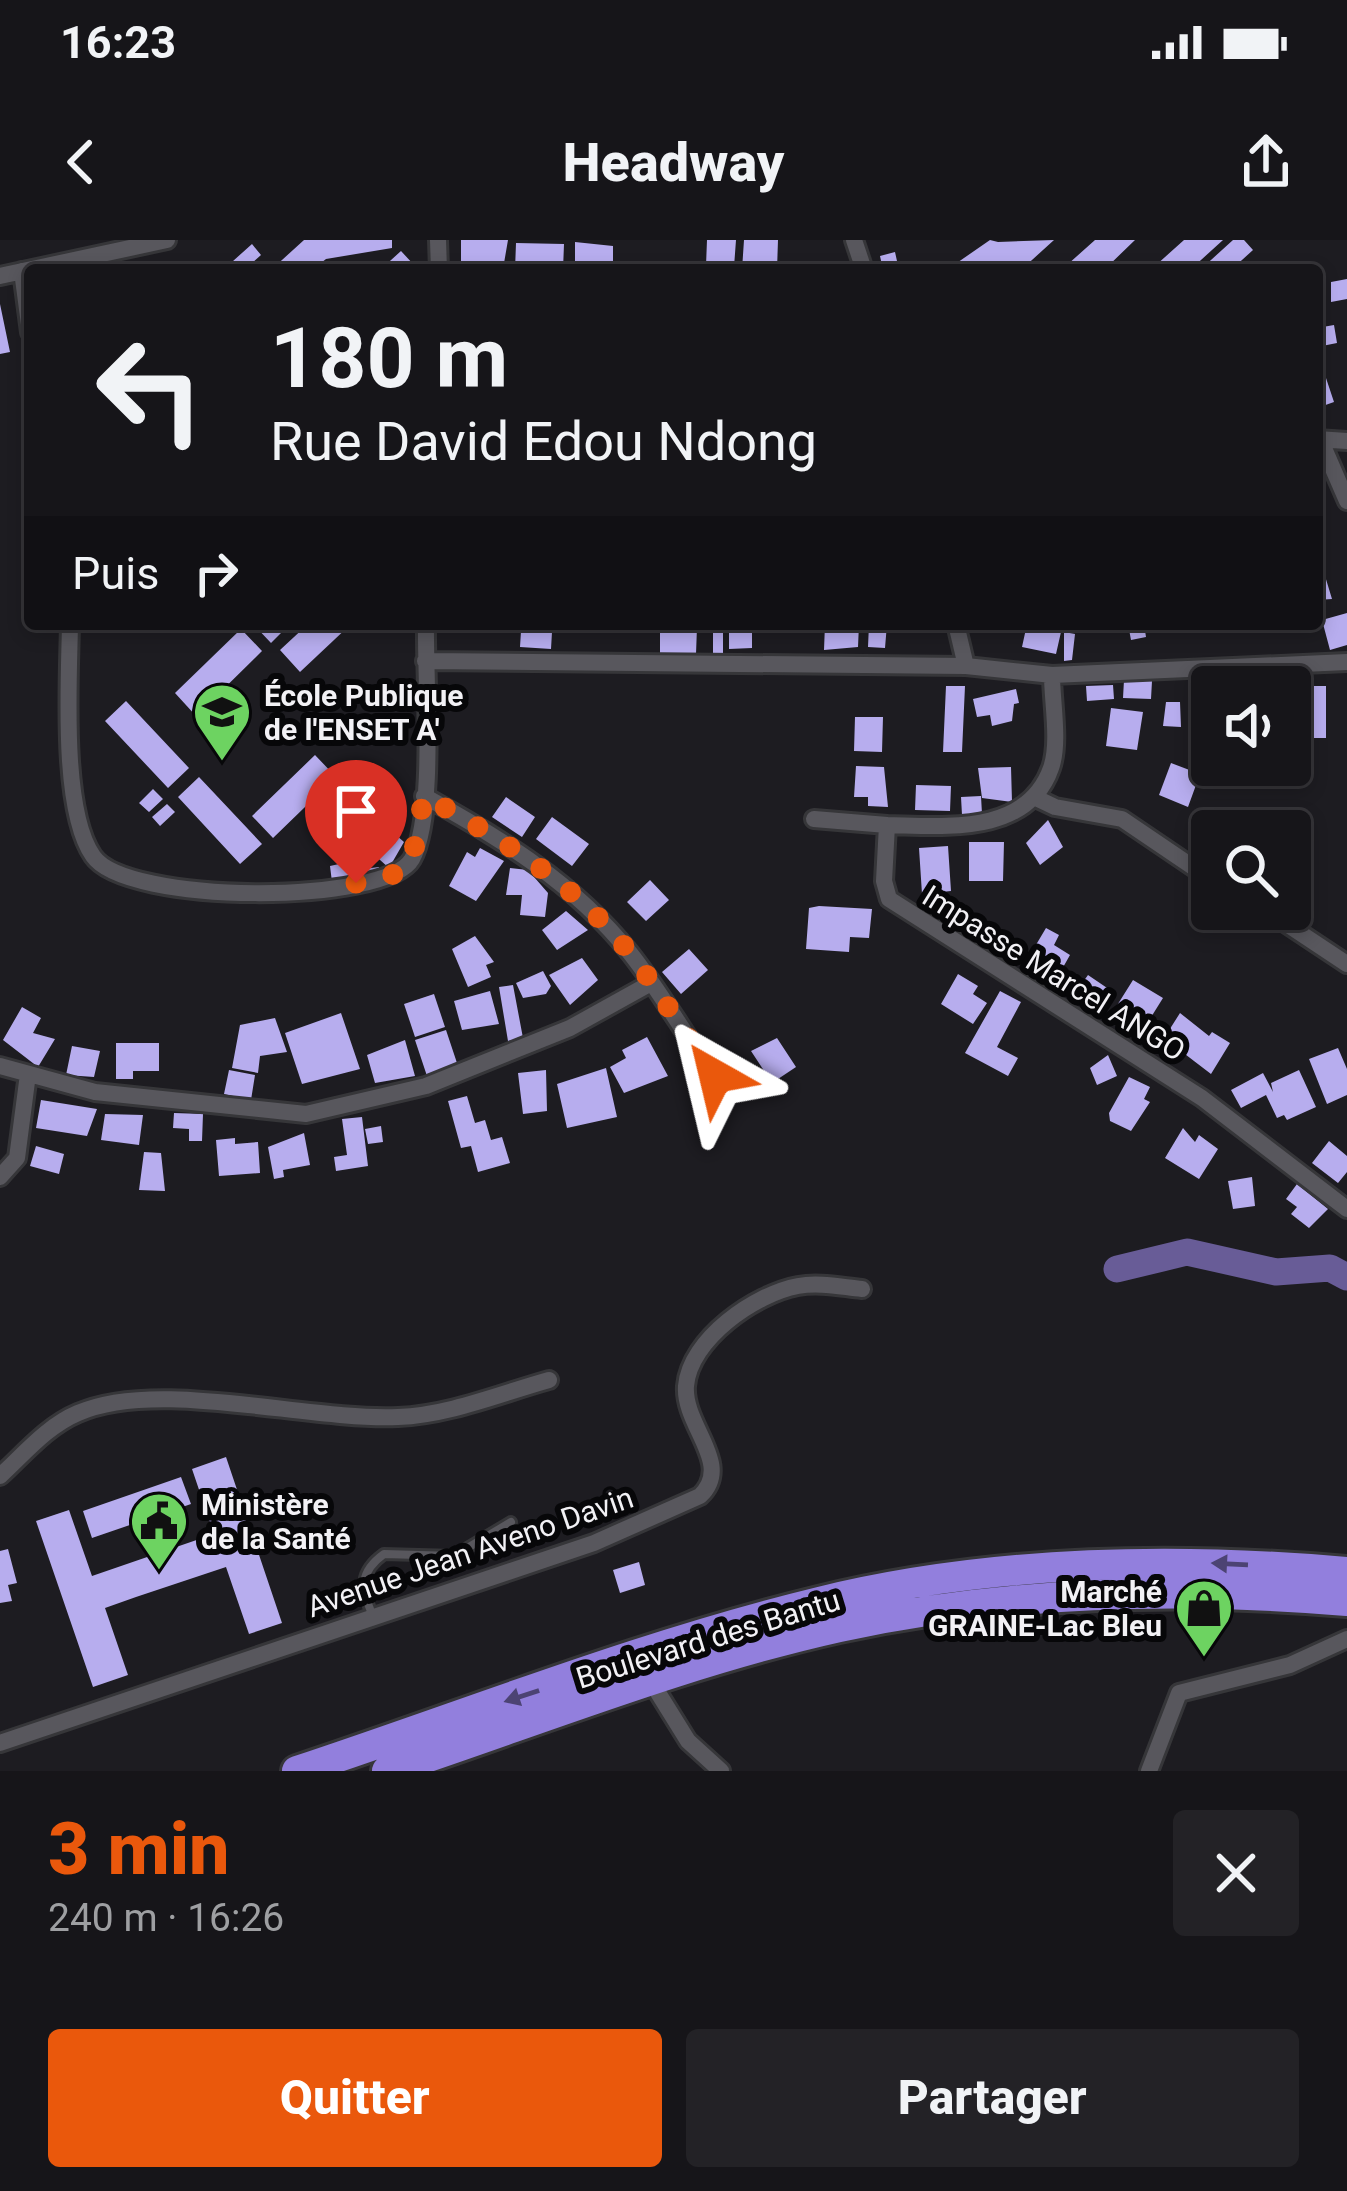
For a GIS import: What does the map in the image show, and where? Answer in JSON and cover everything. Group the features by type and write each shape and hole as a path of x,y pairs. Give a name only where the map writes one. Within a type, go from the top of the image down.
{"highway":[{"name":"Boulevard des Bantu","path":"297,1771 823,1601 936,1582 1141,1563 1347,1572"},
{"name":"Boulevard des Bantu","path":"387,1771 836,1628 1001,1602 1164,1592 1347,1601"}],"street":[{"path":"58,264 167,240"},
{"path":"0,276 22,272 24,287"},
{"path":"1323,450 1347,501"},
{"path":"70,630 73,806 86,845 115,877 226,894 376,880 404,869 412,860 424,796 426,630"},
{"path":"957,630 966,666"},
{"path":"425,661 966,666 1052,675 1347,662"},
{"path":"814,819 973,826 1034,797 1052,766 1052,675"},
{"path":"424,796 563,883 613,932 715,1076"},
{"path":"1034,797 1055,807 1122,819 1191,866"},
{"name":"Impasse Marcel ANGO","path":"887,825 884,881 890,898 903,912 1202,1098 1347,1208"},
{"path":"1296,930 1347,964"},
{"path":"0,1066 141,1098 290,1113 337,1109 426,1086 570,1028 650,983"},
{"path":"0,1177 17,1158 28,1074"},
{"name":"Avenue Jean Aveno Davin","path":"0,1742 594,1543 700,1496 712,1485 714,1468 692,1420 686,1386 703,1346 723,1326 784,1290 816,1285 862,1289"},
{"path":"0,1476 55,1425 105,1406 172,1401 392,1417 440,1412 549,1380"},
{"path":"1148,1771 1178,1693 1290,1665 1347,1639"},
{"path":"652,1683 688,1741 721,1771"}],"lane":[{"path":"373,1615 362,1592 363,1577 384,1554 454,1556 512,1522"}],"building":[{"path":"304,240 392,240 392,248 320,264 278,264"},
{"path":"461,240 508,240 504,264 461,262"},
{"path":"707,240 736,240 734,264 706,264"},
{"path":"744,240 778,240 777,264 742,264"},
{"path":"990,240 1054,240 1028,264 955,264"},
{"path":"1095,240 1135,240 1110,264 1068,264"},
{"path":"1184,240 1223,240 1197,264 1157,264"},
{"path":"1233,240 1244,240 1253,250 1238,264 1207,264"},
{"path":"575,242 613,246 613,264 575,264"},
{"path":"516,243 564,244 563,264 515,264"},
{"path":"252,244 261,255 253,264 230,264"},
{"path":"401,251 413,264 387,264"},
{"path":"895,252 898,264 882,264 880,256"},
{"path":"1347,279 1347,299 1331,302 1331,282"},
{"path":"0,304 10,352 0,354"},
{"path":"1334,325 1337,343 1323,346 1323,327"},
{"path":"1323,379 1334,402 1323,406"},
{"path":"1323,569 1332,599 1323,600"},
{"path":"1347,613 1347,645 1330,650 1323,620"},
{"path":"240,630 262,651 196,716 175,693"},
{"path":"259,630 284,630 271,643"},
{"path":"302,630 345,630 300,672 280,650"},
{"path":"660,630 697,630 696,654 660,654"},
{"path":"713,630 723,630 723,654 713,654"},
{"path":"729,630 752,630 752,648 729,649"},
{"path":"825,630 859,630 858,647 824,650"},
{"path":"869,630 886,630 885,648 868,647"},
{"path":"1026,630 1061,632 1056,654 1022,647"},
{"path":"1129,630 1145,630 1146,637 1131,640"},
{"path":"521,631 552,632 551,649 520,647"},
{"path":"1064,632 1075,634 1072,660 1064,661"},
{"path":"1124,680 1152,681 1151,699 1123,698"},
{"path":"1113,685 1114,699 1087,701 1086,686"},
{"path":"946,686 965,686 962,752 943,752"},
{"path":"1311,686 1326,686 1326,738 1311,738"},
{"path":"1016,689 1019,703 1014,704 1012,721 992,726 990,715 977,717 973,699"},
{"path":"126,701 189,768 168,788 105,721"},
{"path":"1166,702 1180,702 1181,727 1163,726"},
{"path":"1111,708 1143,712 1137,750 1106,746"},
{"path":"855,717 883,717 882,752 854,751"},
{"path":"315,755 336,777 273,838 252,816"},
{"path":"1171,763 1191,771 1191,786 1196,786 1188,807 1159,795"},
{"path":"856,766 884,767 888,807 868,806 868,797 854,797"},
{"path":"1011,767 1012,802 982,798 978,768"},
{"path":"199,777 262,844 240,864 178,797"},
{"path":"916,785 951,786 950,811 915,810"},
{"path":"153,789 163,799 149,812 139,803"},
{"path":"981,796 982,814 962,815 961,797"},
{"path":"506,797 535,817 522,837 492,817"},
{"path":"167,804 175,812 160,826 152,817"},
{"path":"552,817 589,844 572,866 536,839"},
{"path":"1048,820 1063,847 1040,865 1026,843"},
{"path":"389,829 404,842 389,868 370,851"},
{"path":"969,842 1004,842 1003,881 969,881"},
{"path":"948,846 951,891 922,894 919,848"},
{"path":"480,848 504,861 476,901 449,886 467,852 475,857"},
{"path":"369,852 371,868 379,867 380,875 332,882 330,866 339,864 338,857"},
{"path":"510,868 528,870 548,893 545,917 520,915 522,895 506,895"},
{"path":"650,880 669,900 646,921 627,902"},
{"path":"809,908 872,909 869,938 850,937 849,952 806,949"},
{"path":"566,911 588,930 557,950 542,930"},
{"path":"1046,928 1059,935 1054,945 1070,955 1057,978 1027,960"},
{"path":"475,936 494,962 486,965 491,977 468,987 452,949"},
{"path":"689,949 708,970 681,994 662,972"},
{"path":"582,958 598,980 570,1005 549,975"},
{"path":"543,971 551,986 546,994 523,998 516,983"},
{"path":"958,974 978,986 973,994 987,1003 973,1024 941,1004"},
{"path":"1088,975 1116,994 1101,1015 1073,996"},
{"path":"1133,980 1163,998 1148,1022 1130,1012 1124,1022 1111,1015"},
{"path":"513,985 523,1038 508,1041 499,987"},
{"path":"490,991 499,1024 462,1030 454,1001"},
{"path":"1000,991 1021,1002 997,1047 1018,1058 1008,1076 965,1053"},
{"path":"434,994 445,1027 415,1037 404,1004"},
{"path":"22,1007 41,1018 33,1033 55,1039 38,1067 3,1040"},
{"path":"341,1013 360,1069 302,1084 285,1033"},
{"path":"1180,1013 1209,1036 1212,1032 1230,1043 1211,1074 1177,1048 1174,1052 1161,1043"},
{"path":"275,1018 287,1052 260,1056 258,1073 232,1068 240,1025"},
{"path":"446,1030 458,1066 427,1076 415,1040"},
{"path":"647,1037 668,1076 624,1093 610,1067 626,1058 622,1050"},
{"path":"777,1038 796,1067 772,1083 751,1051"},
{"path":"405,1040 415,1076 375,1083 367,1055"},
{"path":"116,1043 159,1043 159,1071 133,1071 133,1079 116,1079"},
{"path":"72,1046 100,1051 94,1077 66,1075"},
{"path":"1338,1048 1347,1069 1347,1095 1327,1104 1309,1059"},
{"path":"1108,1055 1117,1076 1097,1085 1090,1068"},
{"path":"606,1068 617,1117 567,1128 557,1084"},
{"path":"229,1070 255,1075 251,1100 224,1094"},
{"path":"546,1070 547,1111 523,1114 518,1073"},
{"path":"1299,1070 1316,1107 1287,1120 1284,1115 1277,1118 1266,1095 1241,1108 1231,1090 1263,1073 1273,1092 1271,1083"},
{"path":"1129,1077 1150,1087 1144,1099 1150,1102 1131,1131 1110,1121 1109,1113"},
{"path":"467,1096 475,1123 485,1120 491,1140 502,1137 510,1163 478,1172 471,1146 461,1148 448,1101"},
{"path":"41,1100 97,1109 87,1136 36,1128"},
{"path":"174,1113 203,1114 202,1141 189,1141 189,1129 173,1128"},
{"path":"105,1114 143,1115 139,1145 101,1140"},
{"path":"362,1117 368,1166 336,1171 334,1157 347,1155 342,1119"},
{"path":"381,1126 383,1142 368,1144 365,1129"},
{"path":"1183,1128 1195,1142 1199,1135 1218,1149 1199,1179 1165,1158"},
{"path":"304,1133 310,1165 283,1170 284,1177 274,1179 268,1147"},
{"path":"235,1138 235,1144 258,1142 260,1173 219,1176 216,1140"},
{"path":"1329,1141 1347,1156 1347,1172 1338,1183 1312,1163"},
{"path":"36,1146 64,1154 59,1174 30,1166"},
{"path":"144,1152 161,1153 165,1191 139,1190"},
{"path":"1252,1177 1255,1206 1233,1209 1228,1181"},
{"path":"1297,1184 1328,1209 1309,1228 1291,1214 1297,1207 1286,1199"},
{"name":"Ministère de la Santé","path":"226,1457 282,1623 249,1634 226,1567 136,1597 105,1608 128,1675 93,1687 36,1521 69,1510 92,1576 214,1534 192,1469"},
{"path":"181,1477 191,1504 92,1538 83,1511"},
{"path":"8,1549 17,1583 8,1585 12,1601 0,1603 0,1551"},
{"path":"639,1562 645,1585 620,1593 613,1570"}],"waterway":[{"path":"1117,1269 1187,1252 1276,1272 1330,1268 1347,1277"}],"place":[{"name":"École Publique de l'ENSET A'","path":"222,763"},
{"name":"Ministère de la Santé","path":"159,1572"},
{"name":"Marché GRAINE-Lac Bleu","path":"1204,1659"}],"route":[{"path":"356,883 392,875 412,860 424,796 520,851 586,904 633,956 715,1076"}]}
